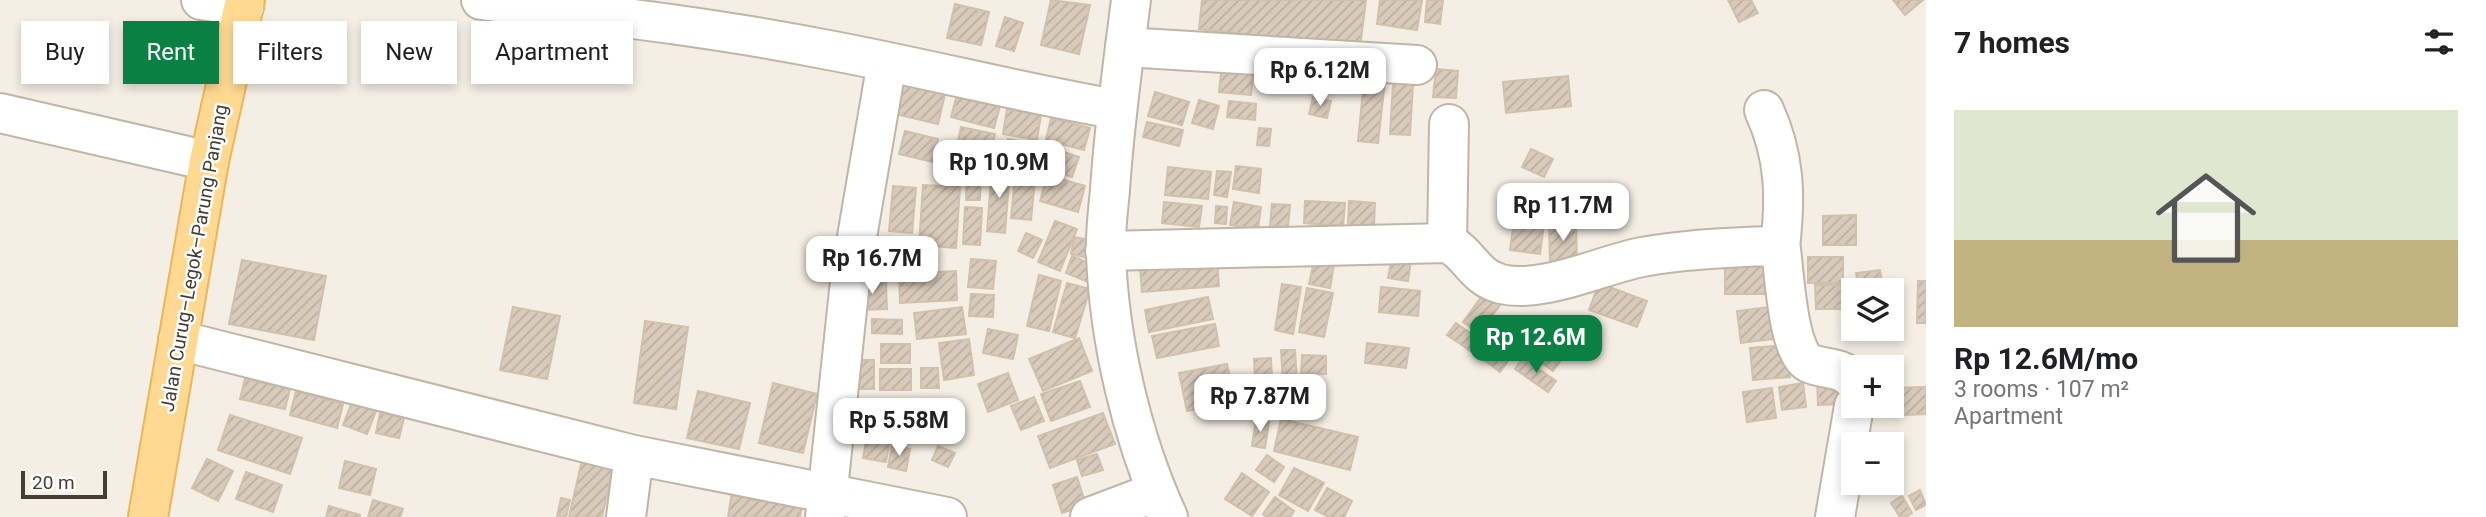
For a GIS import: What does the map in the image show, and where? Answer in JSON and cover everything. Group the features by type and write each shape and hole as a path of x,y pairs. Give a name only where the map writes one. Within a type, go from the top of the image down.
{"main road":[{"name":"Jalan Curug–Legok–Parung Panjang","path":"148,517 209,160 245,4"}],"street":[{"path":"201,0 245,4"},
{"path":"481,0 663,23 823,49 1024,93 1115,109"},
{"path":"1090,517 1162,504 1111,324 1105,251 1115,109 1131,0"},
{"path":"1125,47 1417,65"},
{"path":"826,506 844,318 887,62"},
{"path":"1763,110 1780,149 1784,172 1785,210 1780,247 1798,354 1807,362 1841,370"},
{"path":"0,113 209,160"},
{"path":"1447,243 1449,124"},
{"path":"1105,251 1447,243 1454,246 1485,279 1505,285 1560,281 1642,257 1780,247"},
{"path":"178,340 826,506 947,517"},
{"path":"1835,517 1852,418"},
{"path":"626,517 634,455"}],"building":[{"path":"1051,0 1090,5 1079,54 1041,45"},
{"path":"1202,0 1366,0 1360,47 1199,29"},
{"path":"1380,0 1422,0 1417,30 1377,24"},
{"path":"1427,0 1443,0 1440,24 1425,22"},
{"path":"1728,0 1751,0 1758,13 1739,22"},
{"path":"1893,0 1923,0 1905,15"},
{"path":"955,4 989,12 981,45 947,38"},
{"path":"1005,17 1023,23 1014,51 996,46"},
{"path":"1222,64 1254,67 1251,95 1219,92"},
{"path":"1436,69 1458,71 1456,98 1433,97"},
{"path":"1261,70 1302,71 1301,92 1261,90"},
{"path":"1365,70 1386,72 1378,143 1358,141"},
{"path":"1568,76 1571,106 1506,113 1503,82"},
{"path":"894,82 945,94 938,124 887,112"},
{"path":"1393,83 1413,84 1410,135 1390,134"},
{"path":"1155,92 1189,102 1182,125 1148,116"},
{"path":"957,94 1000,106 994,128 951,117"},
{"path":"1313,97 1331,101 1327,118 1309,114"},
{"path":"1199,100 1219,106 1213,129 1192,123"},
{"path":"1229,101 1256,104 1255,120 1227,117"},
{"path":"1007,109 1041,115 1037,140 1003,134"},
{"path":"1051,118 1090,128 1084,150 1046,140"},
{"path":"1147,122 1183,130 1179,146 1143,137"},
{"path":"961,127 995,134 990,157 956,150"},
{"path":"1259,128 1271,129 1269,146 1257,145"},
{"path":"905,131 938,139 933,162 899,154"},
{"path":"1008,139 1036,145 1032,164 1003,157"},
{"path":"1049,147 1079,157 1072,177 1042,167"},
{"path":"1531,149 1553,159 1544,177 1522,167"},
{"path":"967,165 981,165 980,200 966,200"},
{"path":"1236,166 1261,169 1259,193 1233,189"},
{"path":"1016,167 1036,169 1031,220 1011,218"},
{"path":"1168,167 1211,172 1208,199 1165,195"},
{"path":"992,168 1010,169 1005,233 987,231"},
{"path":"1217,171 1231,172 1227,197 1214,195"},
{"path":"1047,175 1085,186 1078,212 1040,201"},
{"path":"923,185 960,187 956,248 919,245"},
{"path":"893,186 916,188 912,233 889,231"},
{"path":"1305,201 1345,203 1343,226 1304,223"},
{"path":"1349,201 1375,203 1374,226 1348,225"},
{"path":"1164,202 1202,206 1199,227 1162,223"},
{"path":"1234,202 1261,207 1258,229 1230,225"},
{"path":"1272,204 1290,205 1288,227 1270,226"},
{"path":"1216,206 1227,207 1226,224 1215,223"},
{"path":"965,207 982,208 980,245 963,244"},
{"path":"1856,215 1856,245 1823,245 1823,216"},
{"path":"1514,220 1544,224 1540,254 1510,250"},
{"path":"1055,221 1077,229 1060,271 1038,262"},
{"path":"1576,224 1577,261 1550,261 1549,225"},
{"path":"1026,233 1042,240 1033,258 1018,251"},
{"path":"1074,237 1091,240 1088,258 1071,254"},
{"path":"1216,249 1219,286 1142,292 1139,256"},
{"path":"859,254 887,254 887,275 859,275"},
{"path":"1072,256 1094,265 1088,282 1066,273"},
{"path":"1392,257 1411,260 1408,281 1388,278"},
{"path":"1808,257 1843,257 1841,283 1808,283"},
{"path":"971,259 996,261 993,289 968,287"},
{"path":"242,260 326,276 314,340 229,324"},
{"path":"1314,261 1334,265 1330,288 1309,284"},
{"path":"1774,264 1774,294 1725,294 1725,265"},
{"path":"1880,270 1881,278 1857,278 1856,273"},
{"path":"956,271 957,300 900,303 899,274"},
{"path":"1039,275 1061,281 1049,331 1027,326"},
{"path":"1918,281 1926,281 1926,323 1917,323"},
{"path":"886,282 887,309 858,310 857,283"},
{"path":"1067,283 1090,289 1075,338 1053,332"},
{"path":"1599,283 1647,301 1637,327 1589,310"},
{"path":"1282,284 1301,287 1293,334 1275,330"},
{"path":"1815,285 1841,285 1841,309 1816,309"},
{"path":"1381,287 1420,291 1418,316 1379,312"},
{"path":"1307,288 1333,293 1324,337 1299,332"},
{"path":"1487,289 1504,300 1479,333 1463,322"},
{"path":"971,294 994,295 993,317 969,316"},
{"path":"1208,297 1213,319 1149,332 1145,310"},
{"path":"1777,306 1781,338 1741,343 1737,311"},
{"path":"513,307 560,316 547,379 500,370"},
{"path":"962,307 966,334 917,339 914,313"},
{"path":"872,319 902,320 902,334 872,333"},
{"path":"645,321 688,327 676,409 634,403"},
{"path":"1456,323 1480,340 1472,352 1447,335"},
{"path":"1215,324 1219,346 1157,358 1152,336"},
{"path":"1551,324 1575,341 1553,371 1529,353"},
{"path":"988,329 1018,335 1013,359 983,353"},
{"path":"1079,338 1092,371 1043,391 1029,359"},
{"path":"969,339 974,375 944,380 939,343"},
{"path":"1367,343 1409,348 1406,368 1365,363"},
{"path":"881,344 910,344 910,363 881,363"},
{"path":"1487,345 1508,361 1500,372 1479,356"},
{"path":"1787,345 1790,377 1753,380 1750,348"},
{"path":"1281,350 1295,350 1297,381 1283,382"},
{"path":"1302,355 1326,356 1326,374 1301,373"},
{"path":"1271,358 1272,379 1255,379 1254,359"},
{"path":"1523,358 1556,381 1548,392 1515,369"},
{"path":"846,360 874,360 874,389 847,389"},
{"path":"1227,364 1235,401 1187,411 1179,373"},
{"path":"921,368 938,368 939,388 921,388"},
{"path":"880,369 911,369 911,390 880,390"},
{"path":"1008,373 1018,400 988,412 978,384"},
{"path":"1840,376 1841,404 1818,405 1817,377"},
{"path":"245,379 290,389 285,409 240,399"},
{"path":"1080,381 1090,407 1051,421 1041,394"},
{"path":"773,383 817,394 803,453 759,443"},
{"path":"1803,383 1806,407 1782,410 1779,387"},
{"path":"1294,384 1317,384 1317,412 1294,412"},
{"path":"1261,386 1287,389 1285,413 1259,410"},
{"path":"1926,387 1926,414 1904,415 1904,388"},
{"path":"1772,388 1776,418 1747,422 1743,392"},
{"path":"296,391 343,404 337,428 290,415"},
{"path":"698,391 750,403 739,449 687,438"},
{"path":"1034,397 1044,421 1021,430 1011,406"},
{"path":"352,402 376,411 367,434 343,425"},
{"path":"929,402 952,404 949,438 925,435"},
{"path":"873,403 912,409 910,426 870,419"},
{"path":"380,413 404,418 399,438 376,433"},
{"path":"1103,413 1115,444 1050,468 1038,436"},
{"path":"230,415 302,438 290,474 218,450"},
{"path":"1281,419 1358,437 1350,470 1274,451"},
{"path":"1256,420 1269,422 1265,448 1252,446"},
{"path":"869,424 892,428 886,462 863,458"},
{"path":"892,445 910,449 906,471 888,467"},
{"path":"938,446 955,453 948,467 932,460"},
{"path":"1097,454 1103,470 1082,476 1077,460"},
{"path":"1267,455 1284,467 1274,482 1256,470"},
{"path":"207,459 233,471 218,501 192,488"},
{"path":"582,460 613,467 602,517 569,517"},
{"path":"345,461 376,469 370,495 339,488"},
{"path":"1294,468 1324,483 1308,511 1279,495"},
{"path":"246,472 282,485 273,512 236,499"},
{"path":"1242,473 1269,492 1252,516 1225,499"},
{"path":"1077,477 1086,505 1062,513 1053,485"},
{"path":"1327,488 1352,501 1344,517 1329,517 1315,510"},
{"path":"1920,490 1926,505 1916,510 1909,496"},
{"path":"732,492 802,504 800,517 728,517"},
{"path":"1902,496 1912,513 1906,517 1900,517 1891,503"},
{"path":"1275,497 1294,511 1290,517 1267,517 1263,514"},
{"path":"561,498 570,500 566,517 557,517"},
{"path":"373,500 403,509 400,517 368,517"},
{"path":"329,506 360,515 326,517"}]}
